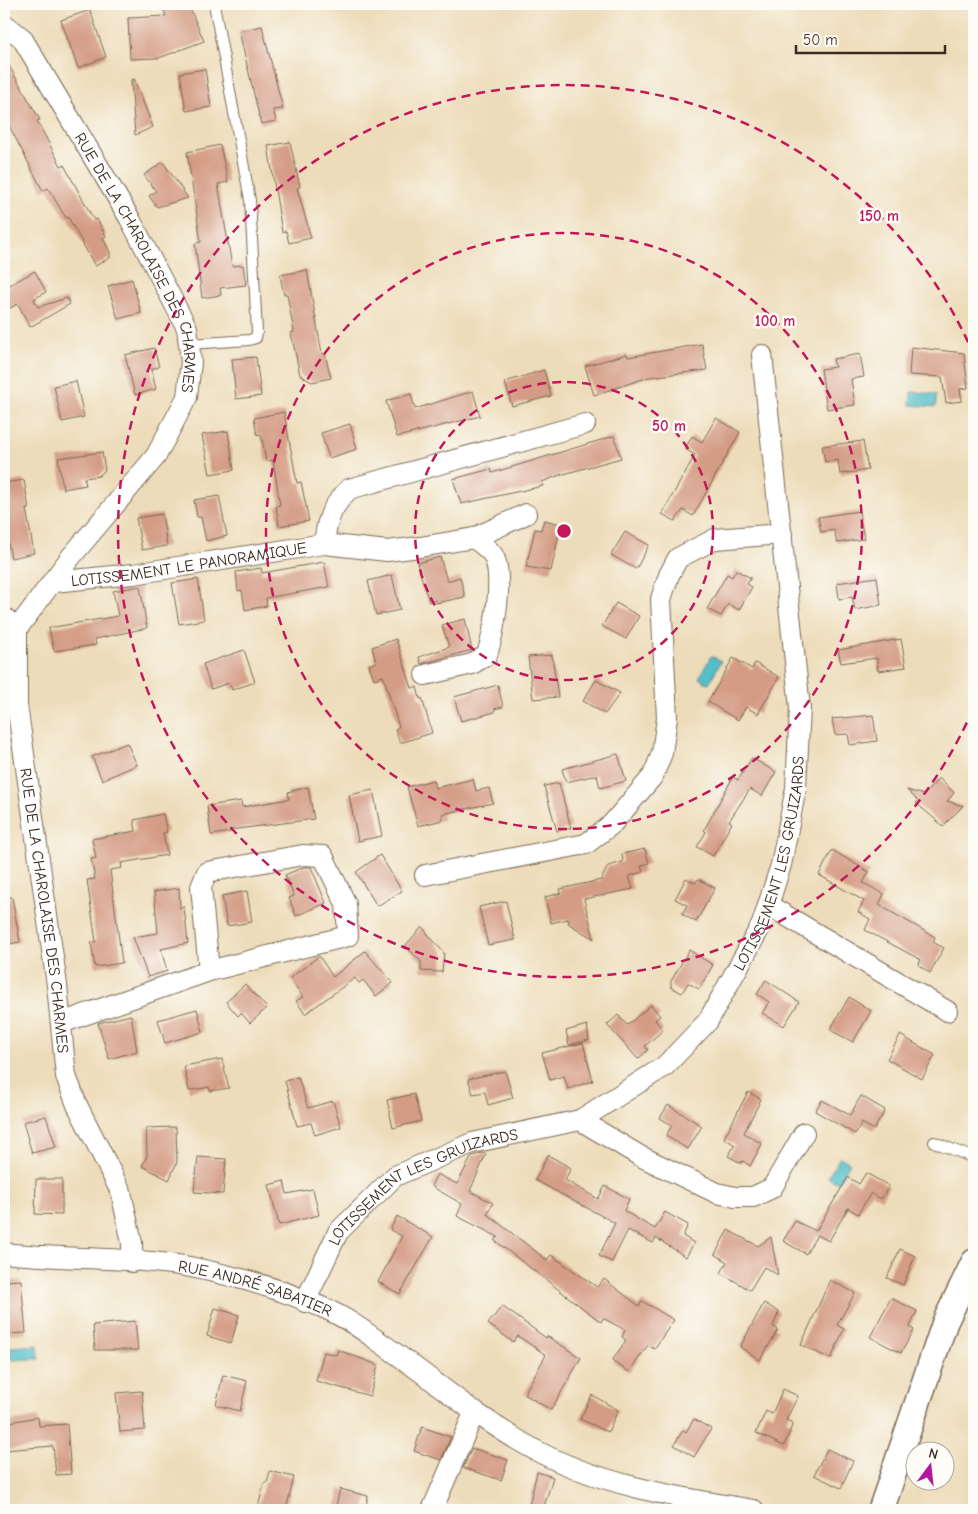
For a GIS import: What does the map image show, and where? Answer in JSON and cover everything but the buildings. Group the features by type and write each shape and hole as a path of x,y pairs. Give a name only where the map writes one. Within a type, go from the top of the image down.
{"street":[{"name":"RUE DE LA CHAROLAISE DES CHARMES","path":"4,24 22,38 130,219 187,328 191,362 187,397 156,456 70,558 54,582 10,623 17,705 61,1023 66,1076 77,1105 121,1192 131,1236 132,1262"},
{"name":"LOTISSEMENT LES GRUIZARDS","path":"305,1302 338,1232 395,1176 472,1143 580,1120 665,1066 708,1021 762,924 781,864 796,788 800,708 762,355"},
{"name":"LOTISSEMENT LE PANORAMIQUE","path":"324,544 327,520 336,503 349,489 585,424"},
{"name":"LOTISSEMENT LE PANORAMIQUE","path":"54,582 133,574 324,544 388,551 474,538 526,514"},
{"path":"425,875 586,844 612,824 653,776 662,753 667,718 661,599 669,575 678,558 715,539 782,534"},
{"path":"425,675 472,664 487,656 492,640 498,574 494,556 474,538"},
{"path":"61,1023 209,971 348,936 346,904 323,856 302,855 207,872 201,887 209,971"},
{"path":"768,906 947,1011"},
{"path":"580,1120 640,1156 717,1193 735,1197 753,1197 772,1188 804,1133"},
{"name":"RUE ANDRÉ SABATIER","path":"4,1253 189,1267 243,1279 326,1309 356,1325 527,1446 564,1464 602,1478 701,1502 754,1510"},
{"path":"881,1510 945,1322 974,1262"},
{"path":"432,1510 475,1411"}],"lane":[{"path":"189,344 249,340 256,338 257,332 250,200 214,4"},
{"path":"934,1142 974,1158"}],"water":[{"path":"911,392 936,394 936,407 910,405"},
{"path":"711,656 721,661 709,684 699,678"},
{"path":"840,1157 850,1163 838,1183 828,1177"},
{"path":"38,1345 39,1359 11,1360 10,1347"}]}
